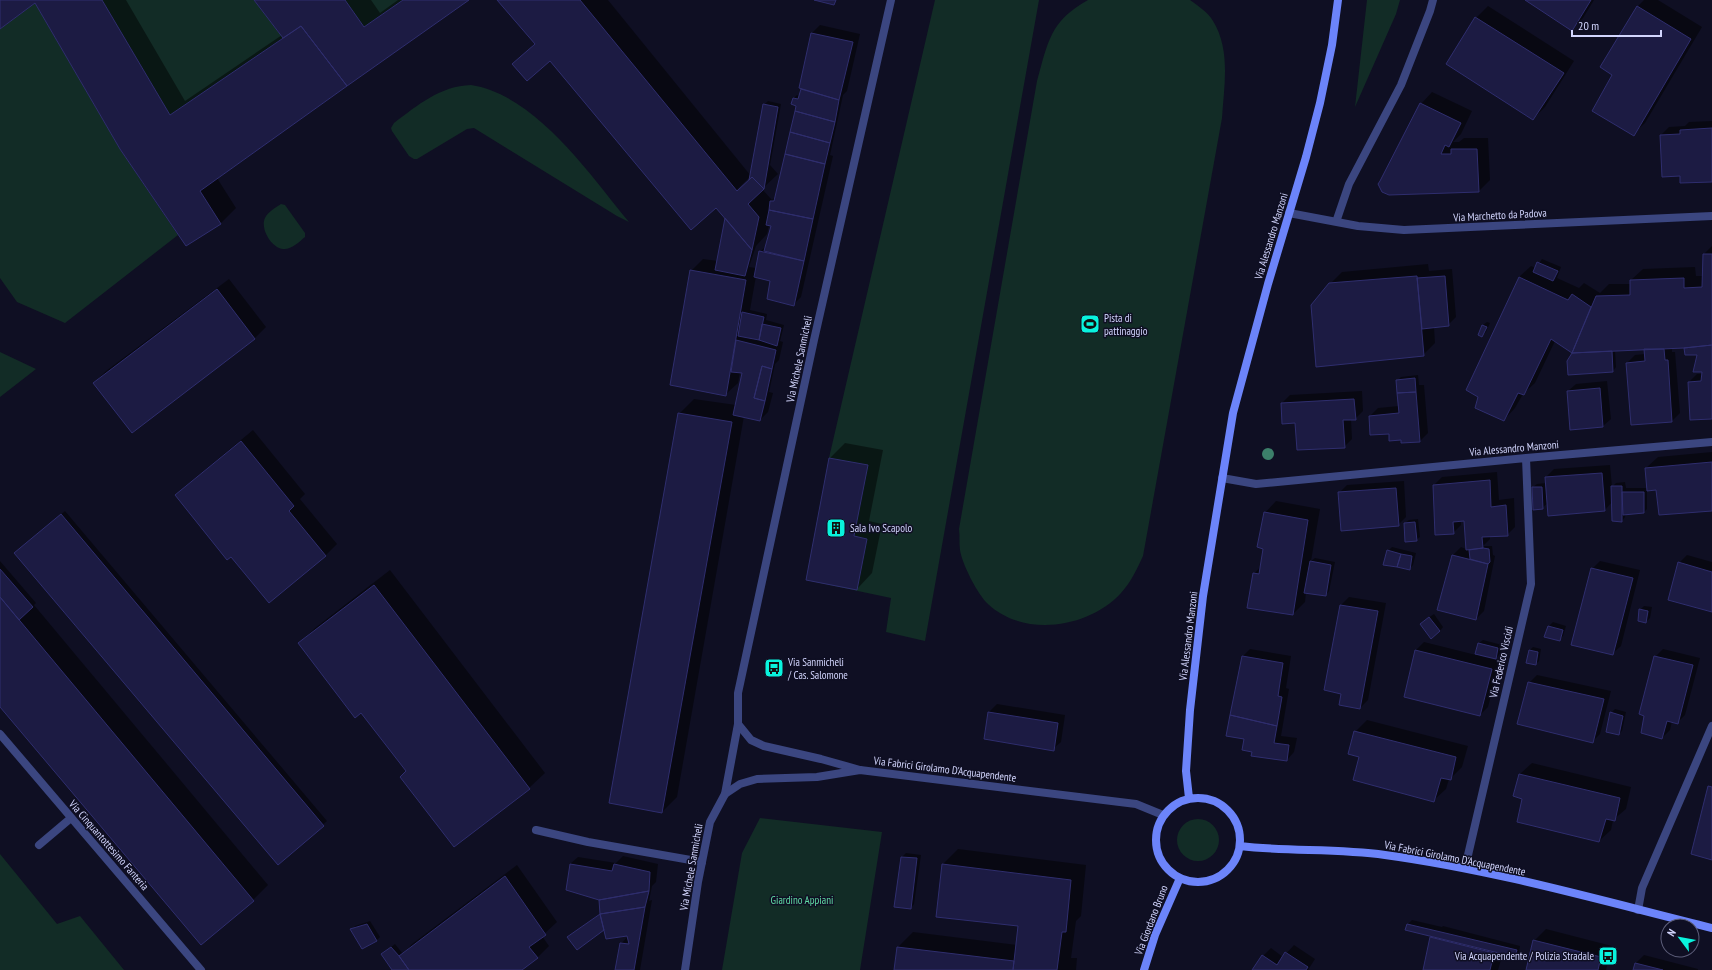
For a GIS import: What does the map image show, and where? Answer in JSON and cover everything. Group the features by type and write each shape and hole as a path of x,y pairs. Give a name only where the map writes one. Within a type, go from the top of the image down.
{"main road":[{"name":"Via Alessandro Manzoni","path":"1189,798 1186,770 1190,710 1203,596 1233,413 1239,386 1320,104 1332,45 1338,0"},
{"path":"1203,797 1216,801 1227,809 1235,820 1240,832 1240,846 1236,859 1228,870 1218,877 1205,882 1192,882 1180,878 1166,867 1156,851 1155,838 1157,826 1163,815 1174,804 1189,798 1203,797"},
{"name":"Via Fabrici Girolamo D'Acquapendente","path":"1240,846 1285,851 1338,851 1465,868 1712,928"},
{"name":"Via Giordano Bruno","path":"1144,970 1167,904 1180,878"}],"street":[{"name":"Via Michele Sanmicheli","path":"685,970 702,862 710,822 725,794 738,724 737,712 739,686 821,309 891,0"},
{"path":"1336,222 1348,184 1401,85 1430,11 1432,0"},
{"name":"Via Marchetto da Padova","path":"1290,212 1358,226 1404,230 1712,216"},
{"name":"Via Alessandro Manzoni","path":"1222,478 1256,484 1712,442"},
{"name":"Via Federico Viscidi","path":"1465,868 1531,584 1526,458"},
{"path":"738,724 751,740 764,746 821,759 860,770"},
{"path":"1638,910 1642,888 1712,726"},
{"name":"Via Cinquantottesimo Fanteria","path":"0,734 201,970"},
{"name":"Via Fabrici Girolamo D'Acquapendente","path":"725,794 740,784 757,779 817,777 860,770 1136,804 1163,815"},
{"path":"39,845 71,818"},
{"path":"536,830 588,842 702,862"}],"green space":[{"path":"102,0 254,0 283,38 170,115"},
{"path":"345,0 403,0 364,27"},
{"path":"935,0 1039,0 925,641 886,632 891,598 806,580 829,458"},
{"name":"Pista di pattinaggio","path":"1088,0 1190,0 1206,12 1219,32 1224,56 1225,81 1222,118 1143,556 1128,584 1108,605 1092,614 1074,621 1037,625 1019,622 1003,615 984,600 975,587 961,556 959,529 1037,81 1044,55 1052,34 1066,16"},
{"path":"1367,0 1400,0 1396,14 1355,107"},
{"path":"35,3 120,149 178,235 65,323 17,302 0,278 0,29"},
{"path":"471,85 495,92 518,104 539,120 579,161 629,222 474,128 467,129 417,159 409,156 392,131 391,128 394,123 421,103 439,93 460,86"},
{"path":"281,204 285,205 305,233 305,237 292,247 286,249 279,248 274,245 265,232 264,227 266,216"},
{"path":"0,352 36,369 0,397"},
{"name":"Giardino Appiani","path":"760,818 882,832 860,970 722,970 742,853"},
{"path":"1198,819 1213,825 1219,840 1213,855 1198,861 1183,855 1177,840 1183,825"},
{"path":"0,854 57,924 80,916 124,970 0,970"}],"building":[{"path":"0,0 102,0 170,115 301,26 347,86 200,191 221,224 186,246 120,149 35,3 0,29"},
{"path":"254,0 345,0 364,27 403,0 469,0 347,86 301,26 283,38"},
{"path":"497,0 580,0 737,191 752,177 764,189 748,204 759,217 752,250 716,208 691,230 550,61 527,81 512,64 535,44"},
{"path":"814,0 836,0 834,5"},
{"path":"1525,0 1591,0 1572,31"},
{"path":"1637,6 1691,39 1634,136 1592,111 1612,75 1600,67"},
{"path":"1475,17 1564,73 1533,120 1446,64"},
{"path":"811,33 853,42 839,100 799,88"},
{"path":"801,89 839,100 835,122 795,111 796,106 791,104 793,98 798,99"},
{"path":"1420,103 1461,123 1449,147 1445,145 1441,154 1451,154 1451,149 1477,149 1479,192 1389,195 1382,192 1378,184"},
{"path":"763,104 778,107 764,189 752,177 749,180"},
{"path":"795,111 835,122 830,143 790,132"},
{"path":"1712,128 1712,182 1680,183 1680,176 1662,177 1660,135 1680,134 1680,130"},
{"path":"790,132 830,143 825,164 785,154"},
{"path":"785,154 825,164 813,219 769,210 770,201 774,201"},
{"path":"769,210 813,219 804,261 764,251 771,226 766,225"},
{"path":"725,218 752,250 745,276 715,270"},
{"path":"759,251 804,261 794,306 767,299 770,281 754,277"},
{"path":"1703,254 1712,254 1712,345 1684,348 1572,353 1596,296 1630,295 1630,280 1684,278 1684,288 1702,287"},
{"path":"1537,262 1558,271 1553,281 1533,272"},
{"path":"690,270 746,280 726,396 670,385"},
{"path":"1417,276 1424,356 1316,367 1311,305 1329,283"},
{"path":"1445,276 1449,326 1422,329 1417,278"},
{"path":"1519,277 1568,300 1572,294 1591,307 1572,353 1551,339 1524,395 1518,393 1504,421 1475,408 1478,397 1466,390"},
{"path":"217,289 255,339 132,433 93,383"},
{"path":"742,312 764,317 759,340 738,336"},
{"path":"762,324 781,328 777,346 759,340"},
{"path":"1482,325 1487,327 1482,337 1478,335"},
{"path":"736,340 776,350 772,369 762,366 754,398 765,401 760,421 733,415 742,373 731,372"},
{"path":"1712,345 1712,419 1690,420 1688,382 1701,381 1702,372 1693,372 1697,355 1685,355 1684,348"},
{"path":"1644,349 1664,349 1665,360 1668,360 1672,422 1631,425 1626,363 1645,361"},
{"path":"1612,351 1613,372 1568,375 1567,361 1572,353"},
{"path":"762,366 772,369 765,401 754,398"},
{"path":"1415,378 1416,392 1397,393 1396,380"},
{"path":"1600,388 1603,427 1570,430 1567,391"},
{"path":"1416,392 1420,442 1401,443 1401,440 1389,441 1389,434 1370,435 1369,416 1399,413 1397,393"},
{"path":"1354,399 1356,420 1343,420 1345,448 1297,450 1295,423 1282,424 1281,403"},
{"path":"678,413 732,422 662,813 609,803"},
{"path":"241,441 294,506 289,511 326,556 269,603 231,557 227,560 175,495"},
{"name":"Sala Ivo Scapolo","path":"829,458 868,465 854,536 867,539 857,590 806,580"},
{"path":"1712,462 1712,511 1659,515 1656,490 1647,491 1645,468"},
{"path":"1602,473 1605,511 1548,516 1545,477"},
{"path":"1490,480 1491,507 1506,505 1508,536 1482,537 1483,548 1466,550 1464,521 1453,522 1454,534 1435,535 1433,485"},
{"path":"1611,486 1622,486 1622,522 1612,521"},
{"path":"1532,487 1542,487 1543,509 1533,510"},
{"path":"1396,488 1399,526 1341,531 1338,492"},
{"path":"1622,492 1644,492 1644,513 1623,515"},
{"path":"1264,512 1308,520 1293,615 1247,608 1253,573 1259,574 1263,549 1257,547"},
{"path":"61,514 324,826 278,865 14,553"},
{"path":"1415,522 1417,541 1405,542 1404,523"},
{"path":"1483,548 1489,549 1490,562 1488,564 1470,559 1469,550"},
{"path":"1387,550 1401,554 1397,567 1383,565"},
{"path":"1401,554 1412,556 1410,570 1397,567"},
{"path":"1452,555 1488,564 1476,620 1437,610"},
{"path":"1310,561 1331,565 1326,596 1304,593"},
{"path":"1678,562 1712,572 1712,612 1668,600"},
{"path":"1591,568 1633,578 1613,655 1571,645"},
{"path":"0,569 33,607 19,620 0,597"},
{"path":"374,585 530,789 454,847 400,777 406,771 361,713 355,718 298,643"},
{"path":"0,597 254,901 201,945 0,707"},
{"path":"1340,605 1378,611 1360,709 1339,705 1341,694 1324,690"},
{"path":"1639,609 1648,611 1646,623 1638,621"},
{"path":"1429,617 1440,631 1431,639 1420,624"},
{"path":"1548,626 1563,630 1560,641 1544,637"},
{"path":"1478,643 1498,648 1496,659 1475,654"},
{"path":"1415,650 1492,669 1480,716 1404,697"},
{"path":"1529,650 1538,652 1536,665 1526,663"},
{"path":"1242,656 1283,663 1278,696 1282,697 1277,726 1230,715"},
{"path":"1654,656 1693,665 1678,724 1667,721 1662,739 1641,733 1644,716 1639,714"},
{"path":"1528,682 1604,699 1593,743 1517,724"},
{"path":"988,712 1058,723 1054,751 984,739"},
{"path":"1610,712 1623,716 1619,735 1606,732"},
{"path":"1230,715 1277,726 1274,743 1289,745 1287,761 1251,756 1252,752 1242,750 1244,739 1226,736"},
{"path":"1354,731 1456,757 1451,780 1441,778 1434,802 1353,780 1359,757 1348,754"},
{"path":"1519,774 1620,798 1615,821 1606,819 1599,842 1517,822 1522,799 1513,796"},
{"path":"1708,786 1712,787 1712,860 1691,854"},
{"path":"901,857 917,858 911,909 894,907"},
{"path":"570,864 612,871 614,864 650,872 649,891 599,900 566,890"},
{"path":"942,864 1071,880 1066,932 1062,932 1057,970 1013,970 1018,926 936,917"},
{"path":"505,876 546,935 529,947 538,958 522,970 409,970 399,956"},
{"path":"649,891 645,907 600,914 599,900"},
{"path":"645,907 634,970 615,970 620,943 629,944 627,936 606,939 600,914"},
{"path":"600,914 604,930 577,950 567,937"},
{"path":"367,924 377,941 362,949 350,929"},
{"path":"1407,924 1517,950 1515,957 1405,930"},
{"path":"1430,937 1494,953 1490,970 1423,970"},
{"path":"1533,940 1601,957 1598,970 1526,970"},
{"path":"391,947 409,970 392,970 381,954"},
{"path":"897,947 1014,961 1013,970 894,970"},
{"path":"1285,952 1308,967 1306,970 1252,970 1262,955 1277,965"},
{"path":"1635,963 1663,970 1633,970"}],"place":[{"name":"Pista di pattinaggio","path":"1090,324"},
{"name":"Sala Ivo Scapolo","path":"836,528"},
{"name":"Via Sanmicheli / Cas. Salomone","path":"774,668"},
{"name":"Via Acquapendente / Polizia Stradale","path":"1608,956"}]}
